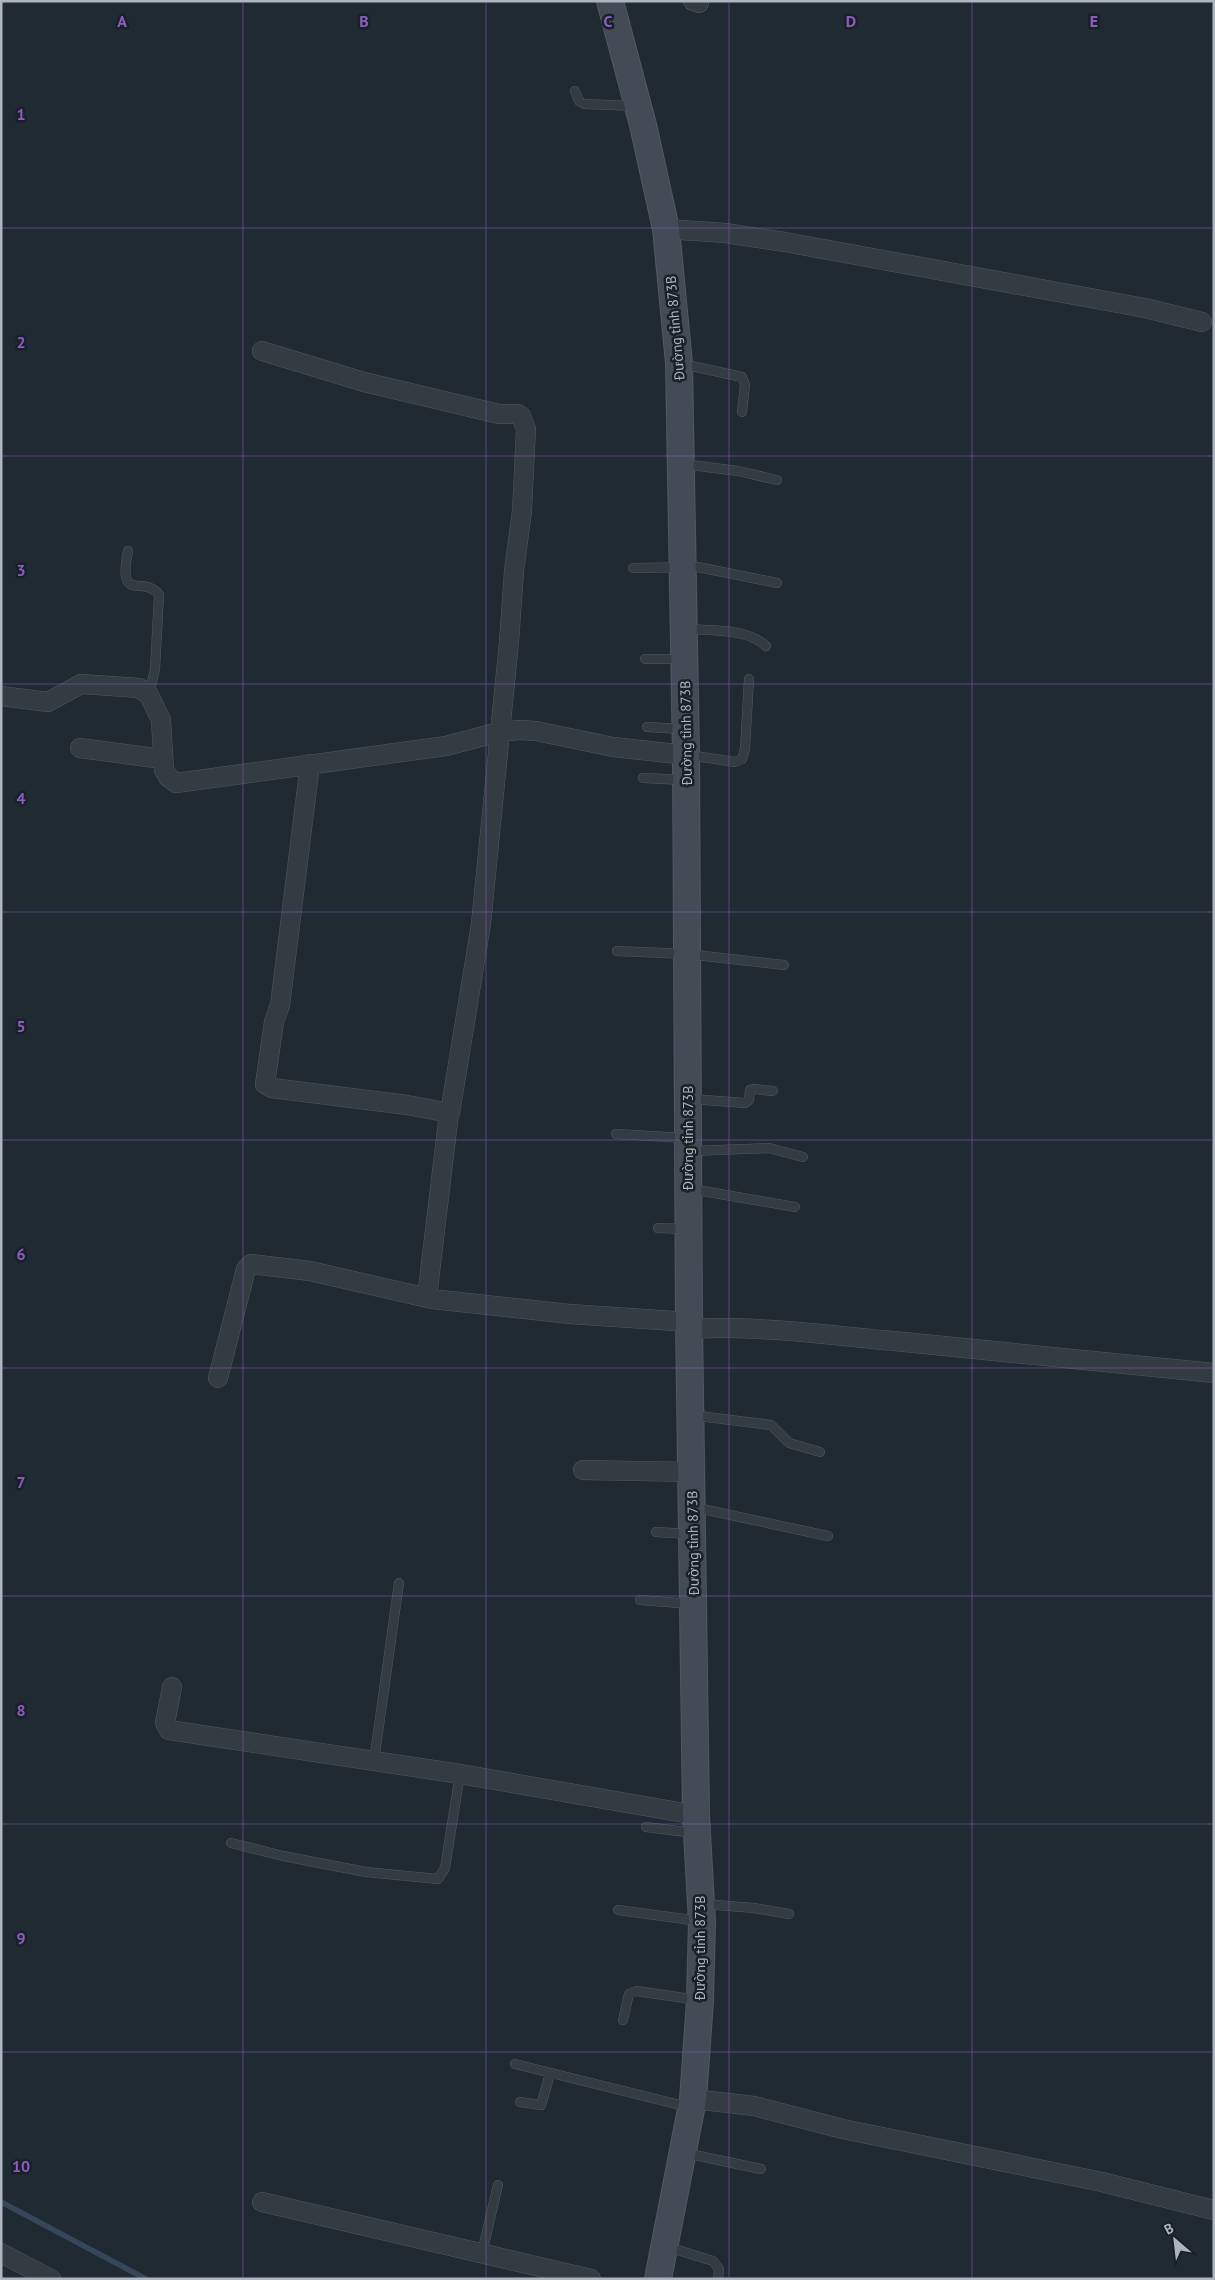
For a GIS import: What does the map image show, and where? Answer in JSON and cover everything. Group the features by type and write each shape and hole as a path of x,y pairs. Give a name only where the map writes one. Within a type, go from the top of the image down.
{"main road":[{"name":"Đường tỉnh 873B","path":"610,1 638,106 666,229 680,363 686,729 688,1229 696,1824 701,1912 700,2001 692,2103 658,2279"}],"street":[{"path":"666,229 725,233 785,242 1135,306 1202,322"},
{"path":"262,351 364,382 499,414 514,413 521,416 526,429 522,511 514,562 510,642 480,924 452,1109 449,1113 427,1297"},
{"path":"1,696 48,702 81,684 139,688 149,694 161,720 164,770 168,777 176,783 446,746 499,732 536,731 613,747 686,768"},
{"path":"80,748 162,759"},
{"path":"310,764 280,1005 274,1022 265,1084 272,1088 398,1104 449,1113"},
{"path":"218,1378 246,1269 251,1264 310,1271 427,1297 570,1314 995,1350 1214,1373"},
{"path":"583,1470 692,1472"},
{"path":"172,1688 165,1723 169,1730 460,1774 696,1824"},
{"path":"692,2103 720,2101 754,2106 843,2129 1102,2182 1214,2210"},
{"path":"262,2202 519,2260 591,2279"},
{"path":"1,2253 52,2279"}],"lane":[{"path":"575,91 578,101 584,104 638,106"},
{"path":"680,363 739,376 745,385 742,412"},
{"path":"681,464 738,471 778,480"},
{"path":"128,551 124,570 127,580 132,584 154,590 159,595 155,669 149,694"},
{"path":"633,568 683,566 739,574 777,583"},
{"path":"684,629 740,634 757,639 766,646"},
{"path":"645,658 685,659"},
{"path":"643,778 686,768 735,762 742,759 745,749 749,679"},
{"path":"646,728 686,729"},
{"path":"617,951 687,954 784,965"},
{"path":"688,1099 745,1103 749,1100 750,1090 773,1091"},
{"path":"616,1134 688,1145 769,1148 803,1157"},
{"path":"688,1189 795,1207"},
{"path":"658,1228 688,1229"},
{"path":"691,1415 771,1425 789,1443 820,1452"},
{"path":"693,1507 828,1536"},
{"path":"656,1532 693,1534"},
{"path":"374,1761 399,1583"},
{"path":"640,1600 694,1604"},
{"path":"230,1843 283,1856 366,1872 438,1879 445,1868 460,1774"},
{"path":"646,1827 696,1824"},
{"path":"618,1910 701,1912 754,1908 789,1914"},
{"path":"623,2020 629,1994 636,1991 700,2001"},
{"path":"515,2064 550,2074 692,2103"},
{"path":"520,2102 541,2105 550,2074"},
{"path":"683,2152 760,2168"},
{"path":"482,2253 498,2185"},
{"path":"665,2246 709,2258 718,2269 718,2279"}],"waterway":[{"path":"1,2202 146,2279"}]}
